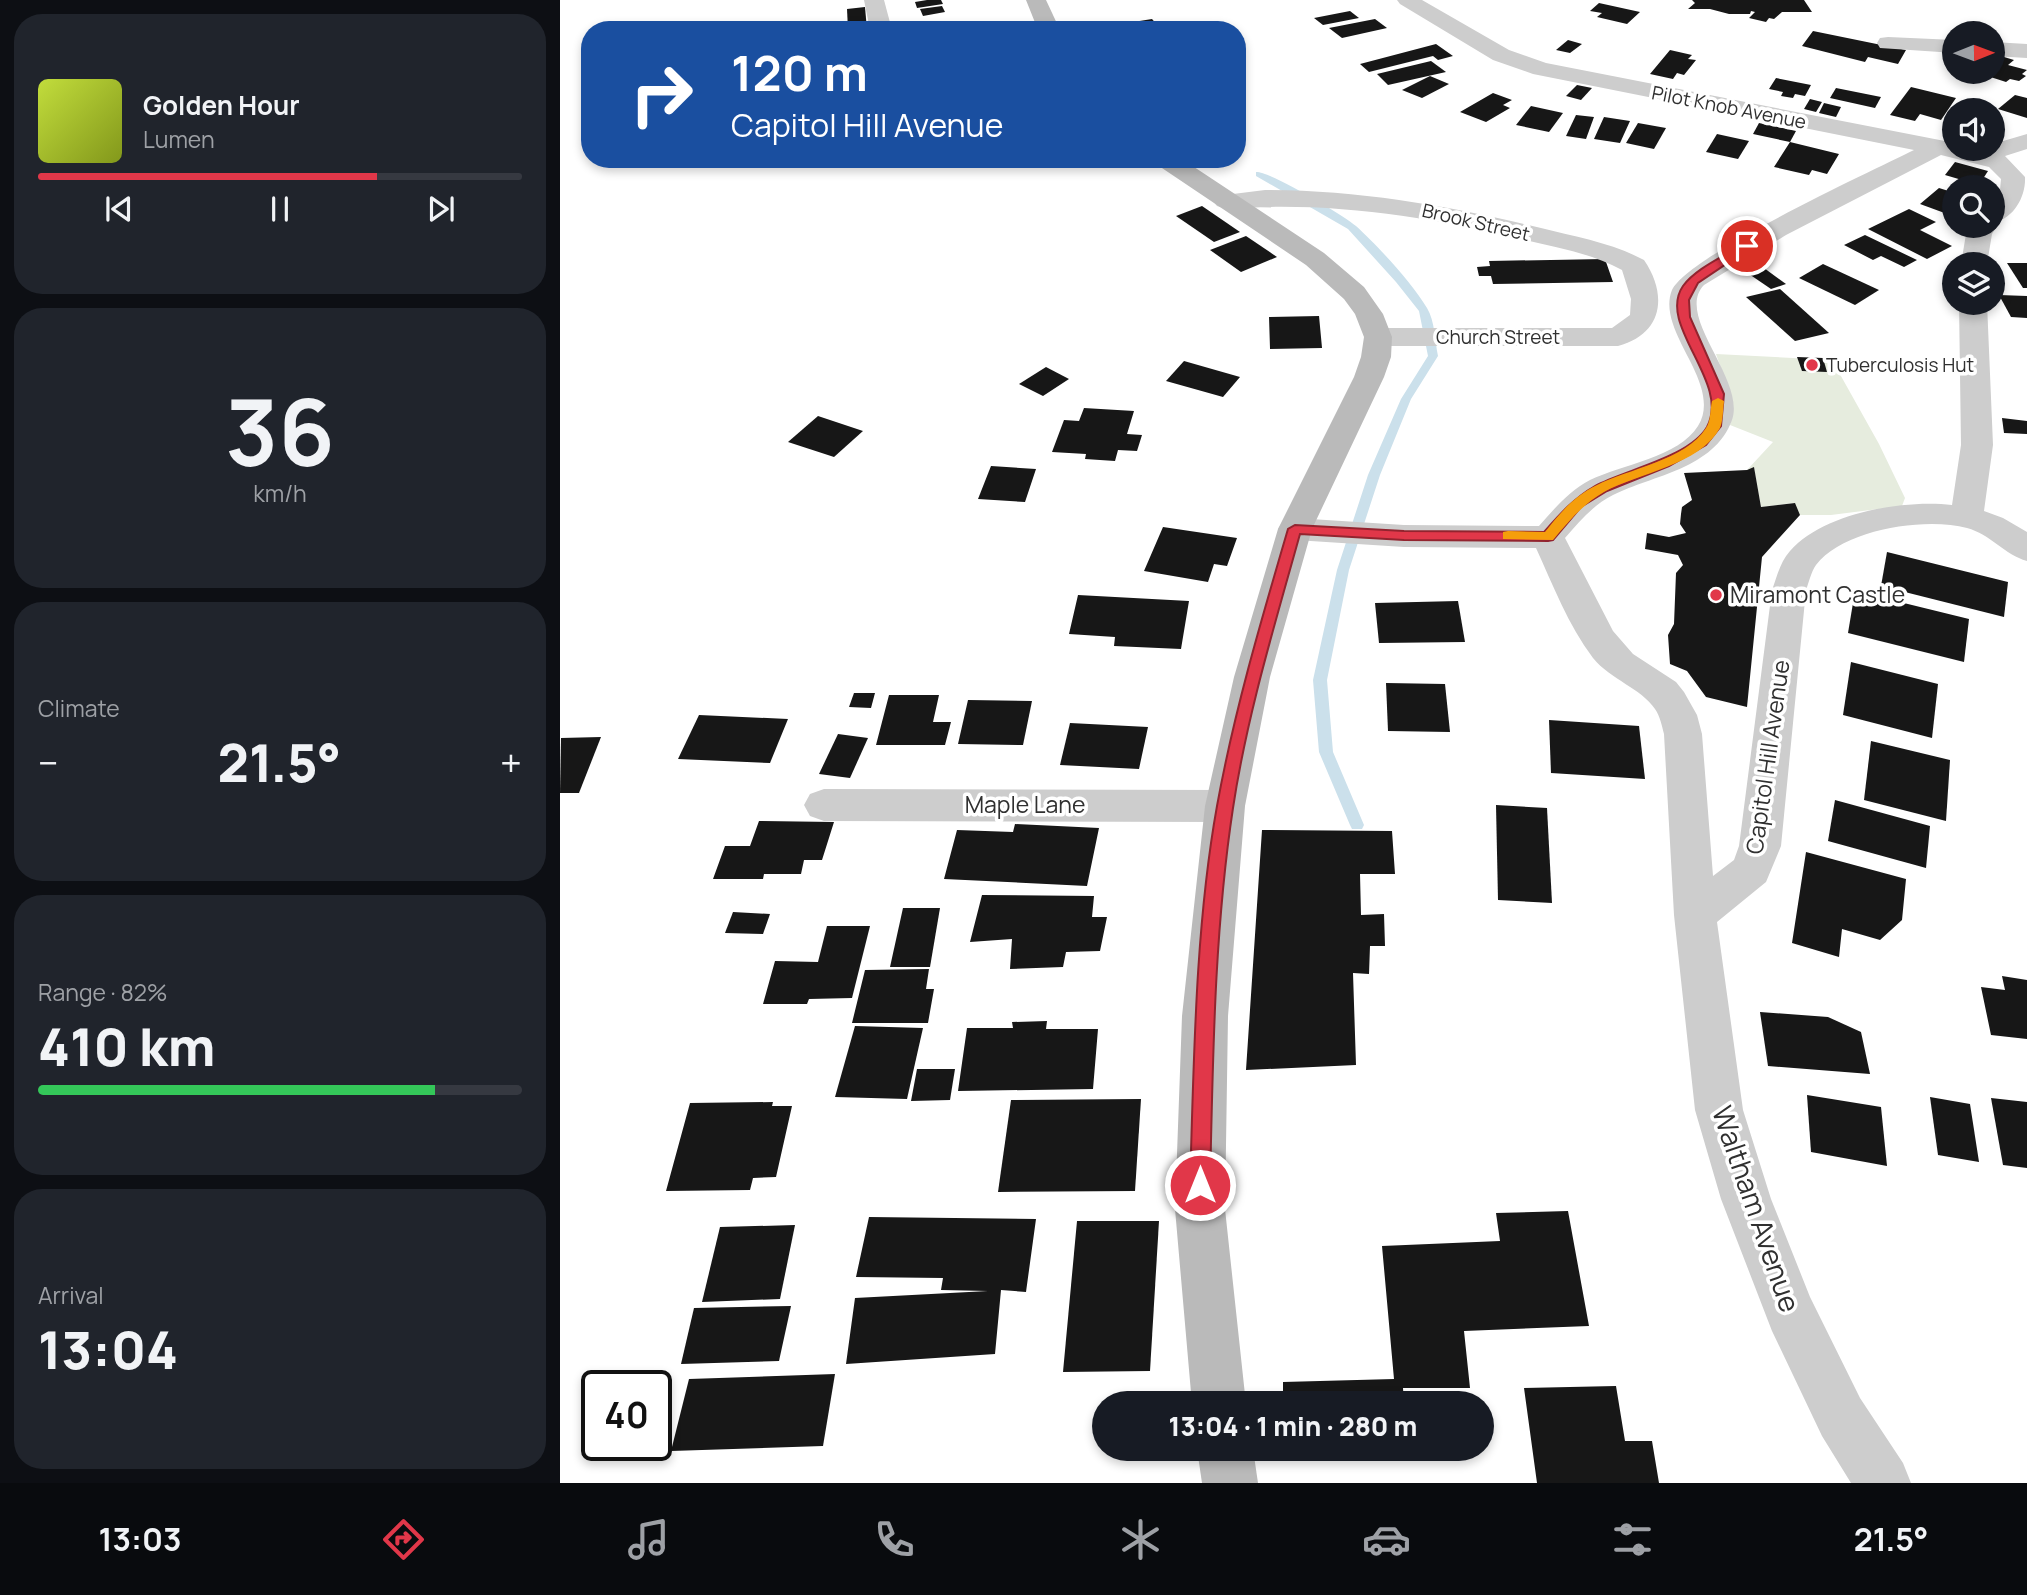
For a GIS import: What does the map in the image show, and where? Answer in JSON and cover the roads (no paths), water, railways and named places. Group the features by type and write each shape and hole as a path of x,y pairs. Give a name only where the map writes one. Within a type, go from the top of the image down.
{"street":[{"path":"874,0 879,21"},
{"path":"1036,0 1045,21"},
{"name":"Pilot Knob Avenue","path":"1407,0 1467,37 1518,63 1699,102 1942,149"},
{"path":"1888,43 1942,46"},
{"path":"2006,50 2027,51"},
{"path":"2005,148 2027,141"},
{"path":"1548,537 1576,504 1602,488 1665,463 1701,442 1714,426 1718,394 1684,317 1683,300 1686,290 1694,281 1747,246 1936,148"},
{"name":"Pilot Knob Avenue","path":"1995,161 2013,177 2012,198 2005,204"},
{"path":"1178,168 1335,275 1369,314 1394,337 1376,357 1369,377 1295,529 1252,677 1225,806 1217,862 1205,1016 1200,1142 1200,1209 1219,1391"},
{"name":"Brook Street","path":"1226,201 1292,196 1325,197 1430,210 1621,258 1634,266 1648,309 1643,320 1618,337"},
{"path":"1967,517 1978,445 1973,315"},
{"name":"Church Street","path":"1394,337 1618,337"},
{"name":"Capitol Hill Avenue","path":"1695,915 1751,870 1760,846 1789,590 1800,560 1825,539 1855,526 1885,519 1920,516 1967,517 1994,527 2027,550"},
{"path":"1295,529 1382,535 1548,537"},
{"path":"1548,537 1606,649 1626,671 1668,696 1678,710 1683,734 1695,915"},
{"name":"Maple Lane","path":"824,805 1225,806"},
{"name":"Waltham Avenue","path":"1695,915 1719,1110 1746,1199 1790,1313 1841,1417 1883,1483"},
{"path":"1227,1461 1230,1483"}],"waterway":[{"path":"1259,174 1351,227 1400,280 1424,311 1433,356 1406,399 1374,475 1343,570 1320,680 1326,752 1357,825"}],"place":[{"name":"Tuberculosis Hut","path":"1812,365"},
{"name":"Miramont Castle","path":"1716,595"}]}
